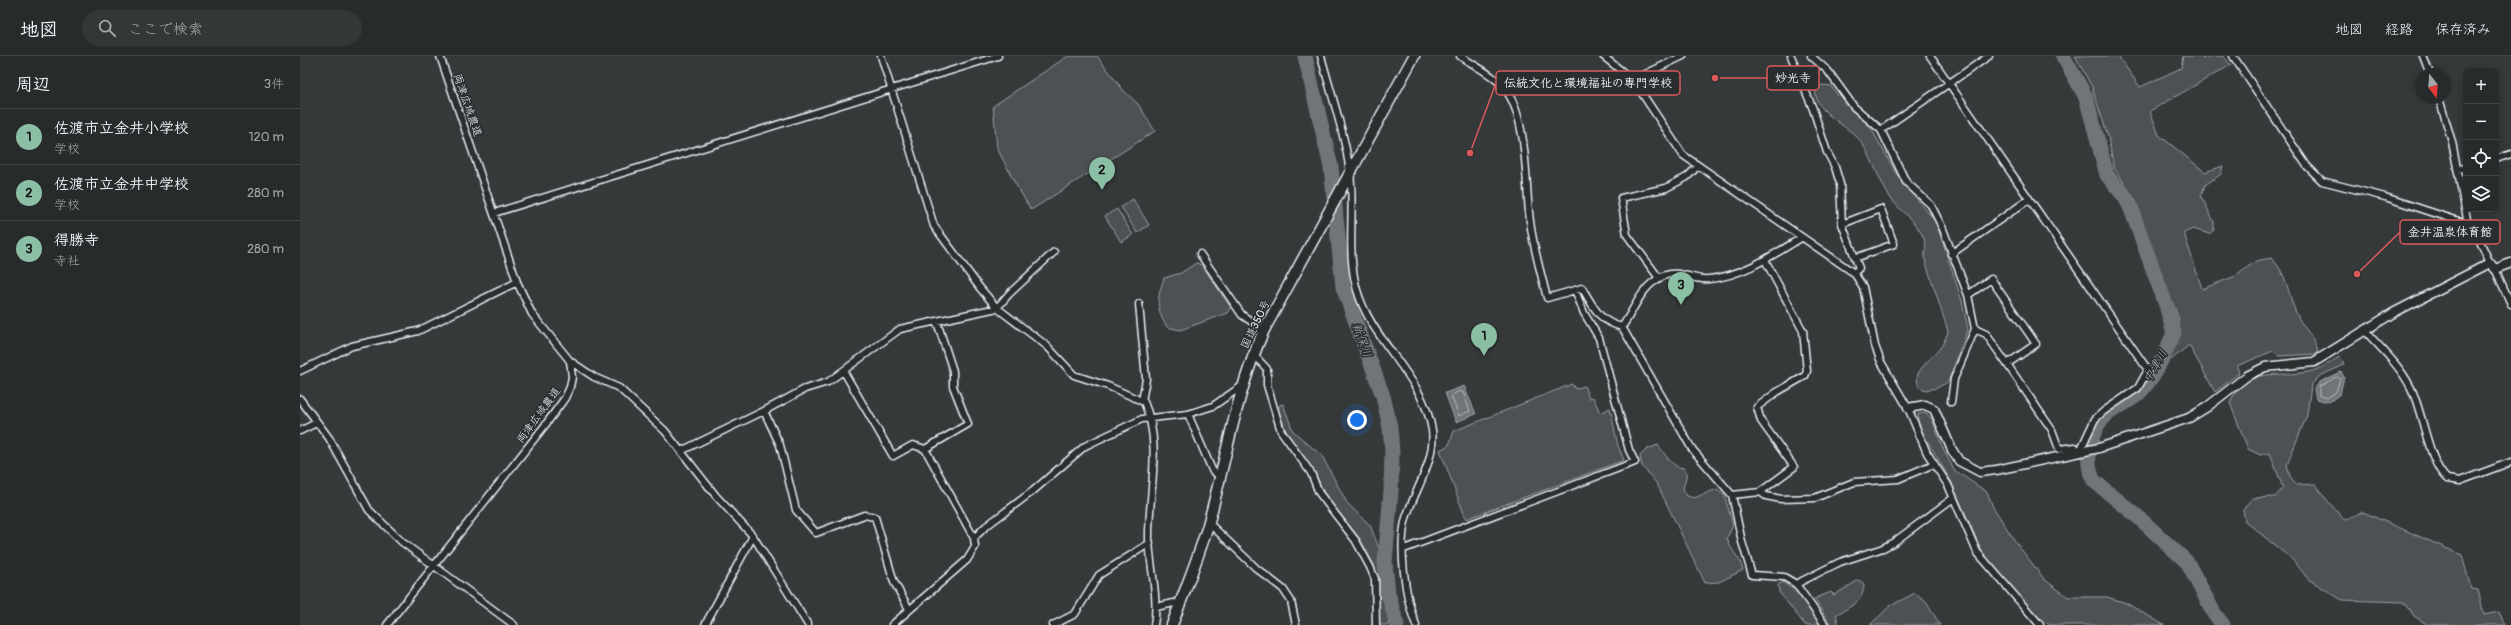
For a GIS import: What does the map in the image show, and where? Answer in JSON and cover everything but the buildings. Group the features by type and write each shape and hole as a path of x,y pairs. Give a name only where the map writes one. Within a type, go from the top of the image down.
{"highway":[{"name":"国道350号","path":"1172,625 1207,526 1242,386 1253,354 1264,330 1414,56"}],"street":[{"name":"両津広域農道","path":"387,625 565,398 572,377 570,361 532,314 516,282 440,56"},
{"path":"881,56 934,226 997,308 1047,346 1074,375 1142,401"},
{"path":"494,213 998,56"},
{"path":"1321,56 1348,178 1351,248 1357,290 1364,310 1384,344 1413,380 1422,396 1432,431 1433,448 1406,520 1403,571 1416,625"},
{"path":"1460,56 1496,80 1507,91 1515,107 1524,155 1531,227 1547,298 1582,288 1599,315 1606,322 1622,327 1692,449 1732,495 1742,542 1752,575 1784,577 1796,584 1826,625"},
{"path":"1603,56 1633,80 1683,155 1801,238 1854,273 1863,287 1875,346 1881,362 1908,408 1927,453 1948,485 1952,498 1958,504 1983,561 2040,625"},
{"path":"1633,80 1683,56"},
{"path":"1791,56 1813,109 1827,152 1835,167 1840,184 1842,224 1859,268 1854,273"},
{"path":"1810,56 1828,71 1854,107 1881,130 1906,182 1923,196 1937,215 1968,295 1975,329 1954,379 1951,402"},
{"path":"1930,56 2028,200 2148,370 2138,388 2104,411 2095,420 2081,452"},
{"path":"1881,130 1949,85 1988,56"},
{"path":"2233,56 2307,166 2322,181 2385,197 2468,224"},
{"path":"2423,56 2428,68"},
{"path":"2441,104 2452,142 2468,224 2477,235 2511,304"},
{"path":"2499,158 2511,154"},
{"path":"1659,278 1627,235 1621,198 1666,188 1687,177 1698,166"},
{"path":"2457,169 2463,168"},
{"path":"1951,254 2028,200"},
{"path":"1842,224 1881,209 1894,244 1855,258"},
{"path":"1622,327 1638,298 1659,278 1675,273 1708,279 1729,275 1765,260 1801,238"},
{"path":"680,450 764,411 805,389 828,382 844,372 900,329 997,308 1009,294 1054,252"},
{"path":"1200,254 1239,311 1252,323 1264,330"},
{"path":"1732,495 1760,492 1794,467 1761,421 1757,407 1777,392 1805,376 1807,371 1803,331 1765,260"},
{"path":"1908,408 1925,405 1934,409 1952,450 1959,461 1980,472 2100,448 2189,418 2207,407 2247,376 2265,368 2314,362 2365,330 2492,266 2511,263"},
{"path":"1968,295 1991,279 2036,344 2007,364"},
{"path":"300,371 352,346 418,331 516,282"},
{"path":"1404,549 1635,462 1629,450 1599,338 1584,313 1575,290"},
{"path":"1139,304 1146,379 1142,401 1149,418 1154,449 1150,543 1156,607 1154,625"},
{"path":"925,449 968,424 953,386 953,371 937,322"},
{"path":"1975,329 1986,334 2007,364 2052,430 2059,449 2075,447 2081,452"},
{"path":"2365,330 2399,367 2412,390 2442,475 2447,479 2460,481 2511,462"},
{"path":"1253,354 1267,369 1267,385 1281,431 1311,473 1319,493 1368,561 1375,579 1376,625"},
{"path":"570,361 594,378 619,388 648,413 680,450 716,496 753,536 808,625"},
{"path":"844,372 893,456 913,444 925,449 974,538 975,547 967,560 892,625"},
{"path":"974,538 985,527 1033,491 1085,446 1121,428 1149,418 1188,414 1213,406 1242,386"},
{"path":"300,399 316,423 329,438 369,510 402,542 433,567 514,625"},
{"path":"764,411 780,445 796,510 816,533 864,515 875,517 894,582 909,609"},
{"path":"1188,414 1212,470 1220,476"},
{"path":"300,430 316,423"},
{"path":"1760,492 1766,496 1781,499 1815,498 1854,482 1898,479 1934,464"},
{"path":"1796,584 1840,562 1894,542 1952,498"},
{"path":"1207,526 1213,528 1256,568 1283,589 1291,601 1296,625"},
{"path":"705,625 753,536"},
{"path":"1053,625 1063,623 1074,614 1099,575 1150,543"},
{"path":"1156,607 1174,603"}],"shaded area":[{"path":"1068,56 1097,56 1123,90 1138,104 1155,131 1031,210 997,148 993,106"},
{"path":"2075,56 2118,56 2140,87 2181,68 2183,56 2201,56 2204,59 2211,56 2223,56 2231,65 2150,111 2159,135 2205,172 2223,166 2221,174 2205,185 2201,196 2214,222 2214,230 2209,234 2193,229 2184,233 2202,289 2236,276 2256,261 2271,258 2281,271 2298,317 2312,337 2318,352 2316,354 2279,356 2273,351 2237,366 2239,373 2215,392 2189,345 2171,360 2166,357 2180,333 2178,316 2151,249 2136,201 2114,168 2108,137 2092,87"},
{"path":"1823,85 1831,86 1842,101 1869,125 1898,176 1936,222 1962,301 1968,329 1948,382 1937,388 1926,390 1919,387 1917,379 1917,375 1923,366 1939,349 1948,331 1924,257 1926,246 1924,239 1910,218 1892,200 1882,184 1862,143 1856,136 1829,115 1818,102 1816,94 1817,87"},
{"path":"1133,199 1149,225 1137,233 1121,207"},
{"path":"1117,209 1133,235 1121,242 1105,216"},
{"path":"1196,263 1202,265 1231,308 1228,313 1180,330 1167,327 1160,314 1158,303 1164,278 1181,273"},
{"path":"2339,357 2343,361 2344,365 2320,376 2311,385 2307,415 2287,465 2290,476 2296,485 2316,484 2321,493 2344,520 2363,512 2462,555 2471,589 2478,590 2484,615 2499,612 2505,625 2428,625 2414,616 2403,602 2342,600 2308,579 2294,561 2245,521 2243,510 2252,498 2275,497 2283,488 2270,453 2260,455 2248,449 2230,403 2236,391 2244,383 2253,378 2274,374 2308,372 2316,370"},
{"path":"1572,384 1575,389 1584,386 1589,398 1593,397 1600,413 1610,408 1618,446 1624,460 1466,519 1440,450 1449,445 1454,431"},
{"path":"1283,404 1293,431 1322,456 1347,503 1370,525 1380,551 1389,625 1379,625 1378,580 1374,565 1360,539 1324,493 1314,471 1288,436 1278,410 1280,405"},
{"path":"1926,413 1932,419 1942,446 1954,470 1987,492 1993,507 2017,544 2045,580 2068,597 2107,597 2126,603 2164,625 2050,625 2039,618 1984,556 1951,481 1918,425 1918,414"},
{"path":"1658,445 1672,463 1676,466 1684,468 1687,473 1683,489 1687,496 1694,498 1717,489 1724,494 1733,525 1727,538 1743,570 1719,582 1705,583 1657,484 1642,466 1640,456 1647,449"},
{"path":"1859,580 1864,584 1862,596 1851,606 1836,615 1839,625 1831,625 1814,599 1831,592 1834,595"},
{"path":"1783,582 1800,596 1821,625 1805,625 1779,592 1778,585"},
{"path":"1915,593 1926,601 1940,625 1870,625 1890,606"}],"water":[{"path":"2341,372 2344,377 2340,394 2329,402 2316,399 2314,389 2320,382"},
{"path":"1464,386 1476,414 1456,422 1445,393"}],"waterway":[{"name":"新保川","path":"1305,56 1331,167 1343,287 1383,396 1390,427 1392,451 1391,491 1385,562 1388,593 1397,625"},
{"name":"中津川","path":"2063,56 2086,97 2107,175 2125,197 2131,209 2166,305 2174,333 2159,365 2144,388 2135,397 2110,412 2103,418 2098,426 2090,444 2089,463 2091,473 2094,481 2137,516 2187,562 2214,613 2223,625"}],"place":[{"name":"妙光寺","path":"1715,78"},
{"name":"伝統文化と環境福祉の専門学校","path":"1470,153"},
{"name":"佐渡市立金井中学校","path":"1102,190"},
{"name":"金井温泉体育館","path":"2357,274"},
{"name":"得勝寺","path":"1681,305"},
{"name":"佐渡市立金井小学校","path":"1484,356"}]}
